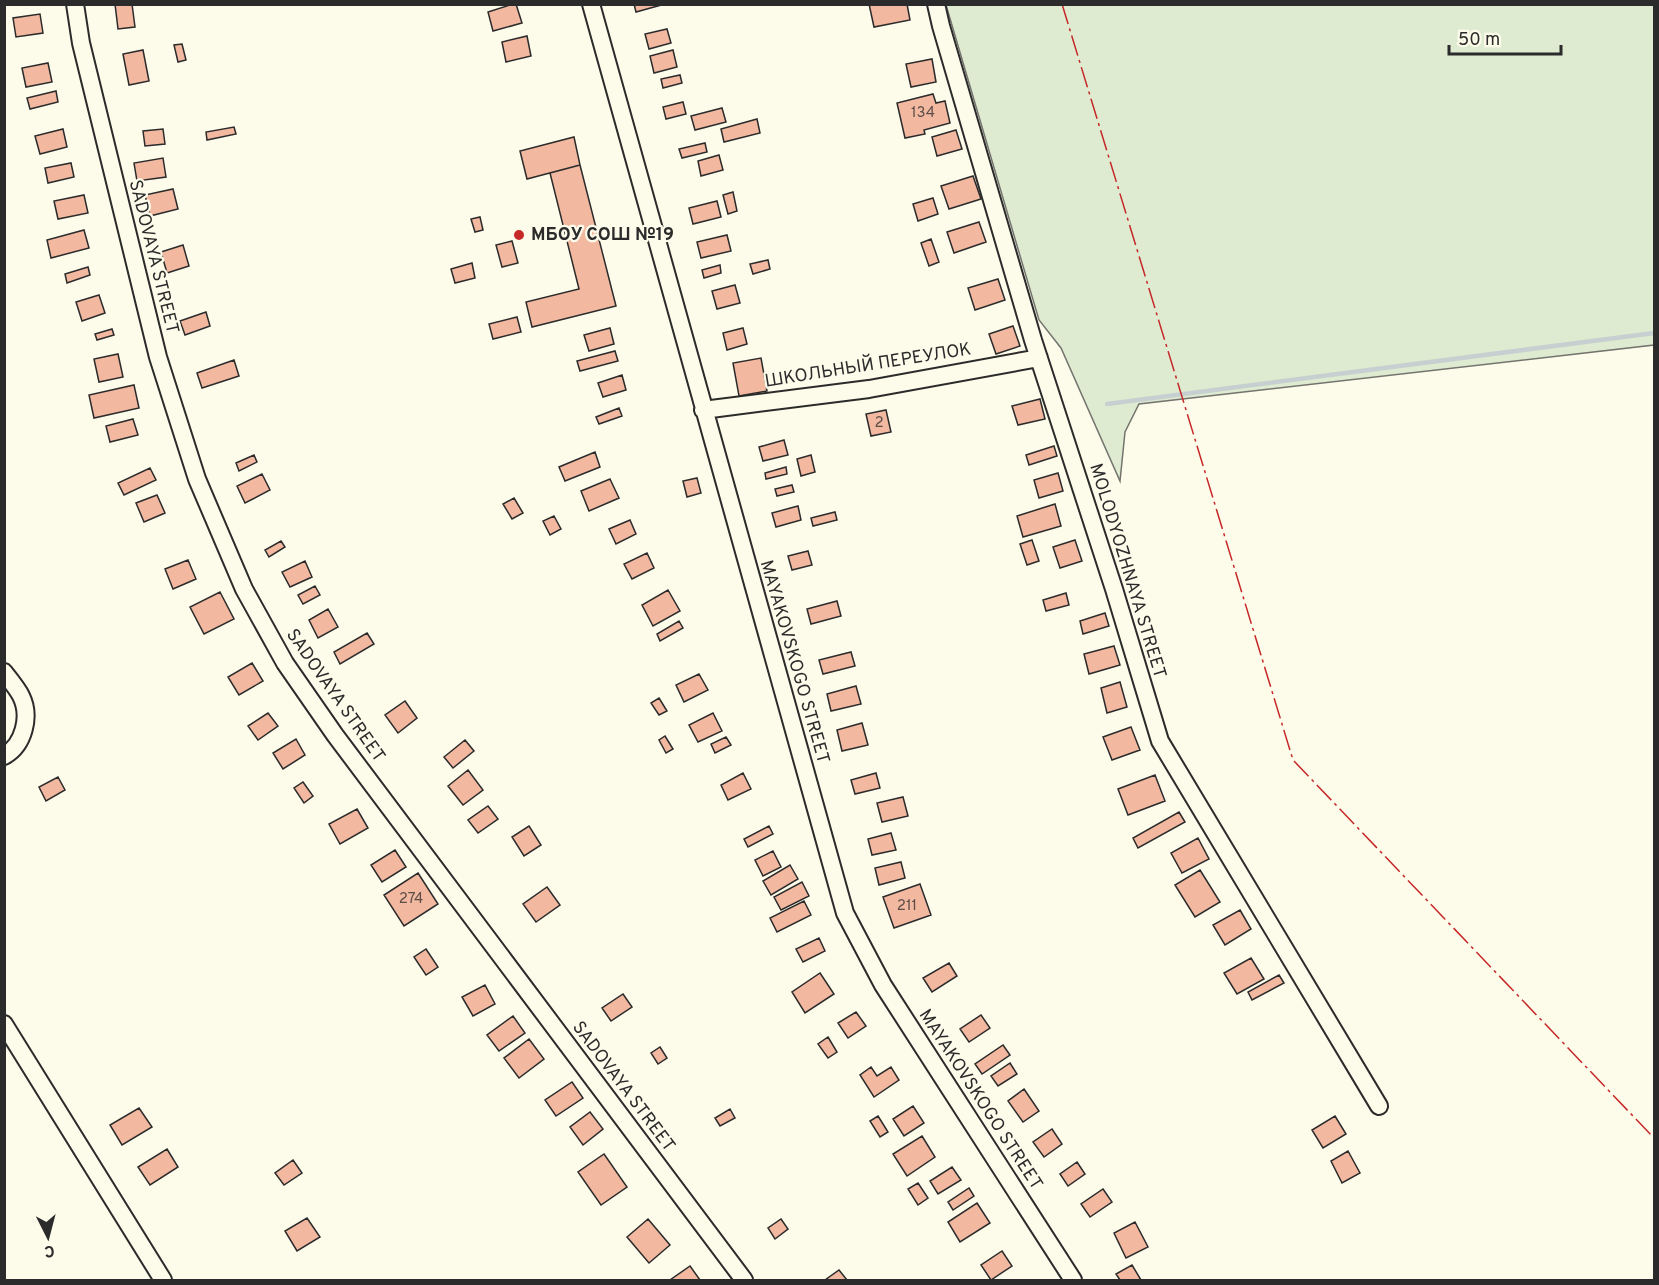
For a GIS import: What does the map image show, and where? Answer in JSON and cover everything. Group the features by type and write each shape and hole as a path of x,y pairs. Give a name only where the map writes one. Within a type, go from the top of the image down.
{"street":[{"name":"SADOVAYA STREET","path":"75,4 84,54 158,357 197,479 244,589 285,663 335,735 744,1281"},
{"name":"MAYAKOVSKOGO STREET","path":"591,4 845,913 883,985 1073,1281"},
{"name":"MOLODYOZHNAYA STREET","path":"936,4 940,26 1039,358 1114,589 1160,741 1379,1106"},
{"name":"ШКОЛЬНЫЙ ПЕРЕУЛОК","path":"703,410 869,388 1039,358"},
{"path":"4,756 19,740 26,719 21,696 8,677"},
{"path":"4,1024 163,1281"}],"green space":[{"path":"946,5 1654,5 1654,345 1139,404 1125,432 1120,481 1061,348 1039,320"}],"building":[{"path":"115,4 132,4 135,27 118,29"},
{"path":"516,4 522,23 493,31 488,12"},
{"path":"634,4 665,4 636,12"},
{"path":"869,4 907,4 910,20 874,27"},
{"path":"40,14 43,33 16,37 13,18"},
{"path":"667,29 671,43 649,49 645,34"},
{"path":"527,36 531,56 506,62 502,42"},
{"path":"182,44 186,60 178,62 174,45"},
{"path":"143,50 149,81 129,85 123,54"},
{"path":"673,50 677,67 654,73 650,56"},
{"path":"932,59 936,82 911,87 906,64"},
{"path":"48,63 52,82 26,87 22,68"},
{"path":"680,75 682,83 663,88 661,79"},
{"path":"56,91 58,102 30,109 27,98"},
{"path":"933,94 936,103 945,101 950,123 924,130 925,134 905,138 897,103"},
{"path":"683,102 686,114 666,119 663,107"},
{"path":"722,108 726,122 695,130 691,116"},
{"path":"757,119 760,133 724,142 721,129"},
{"path":"234,127 236,134 207,140 206,132"},
{"path":"63,129 67,147 40,154 35,136"},
{"path":"163,129 165,144 145,146 143,131"},
{"path":"956,130 962,149 937,156 932,137"},
{"path":"574,137 580,165 527,179 520,151"},
{"path":"705,143 707,152 682,158 679,149"},
{"path":"719,155 723,170 701,176 698,161"},
{"path":"163,158 166,177 137,181 134,163"},
{"path":"71,163 74,177 48,183 45,168"},
{"path":"580,165 616,306 532,327 526,302 579,289 550,173"},
{"path":"973,176 981,199 949,209 941,186"},
{"path":"173,189 178,209 150,216 145,195"},
{"path":"733,192 737,211 728,214 723,195"},
{"path":"84,195 88,213 58,219 54,201"},
{"path":"933,198 938,214 918,221 913,204"},
{"path":"717,201 721,217 693,224 689,208"},
{"path":"480,217 483,230 475,232 471,219"},
{"path":"979,222 986,242 954,253 947,232"},
{"path":"84,230 89,248 51,258 47,240"},
{"path":"727,235 731,251 701,258 697,242"},
{"path":"931,239 939,262 929,266 921,243"},
{"path":"512,241 518,263 502,267 496,245"},
{"path":"183,245 189,266 167,273 161,252"},
{"path":"768,260 770,269 753,274 750,264"},
{"path":"472,263 475,278 455,283 451,269"},
{"path":"720,265 721,273 704,278 702,270"},
{"path":"88,267 90,275 67,283 65,274"},
{"path":"998,279 1005,300 975,310 968,288"},
{"path":"735,285 740,303 717,309 712,291"},
{"path":"99,295 105,313 82,321 76,302"},
{"path":"206,312 210,326 185,335 180,321"},
{"path":"517,317 521,332 493,339 489,324"},
{"path":"1013,326 1020,346 996,354 989,334"},
{"path":"610,328 614,344 589,351 584,335"},
{"path":"743,328 747,344 727,350 723,333"},
{"path":"112,329 114,335 97,340 95,334"},
{"path":"615,351 618,361 580,371 577,361"},
{"path":"118,354 123,377 99,382 94,359"},
{"path":"761,358 767,391 739,396 733,363"},
{"path":"234,360 239,376 202,388 197,373"},
{"path":"622,375 626,390 603,397 598,383"},
{"path":"134,385 139,408 94,418 89,395"},
{"path":"1040,399 1045,419 1018,425 1012,406"},
{"path":"619,408 622,416 599,424 596,417"},
{"path":"886,410 891,432 871,436 866,414"},
{"path":"133,419 138,435 110,442 106,426"},
{"path":"784,440 788,455 763,461 759,447"},
{"path":"1054,446 1057,456 1029,465 1026,455"},
{"path":"595,452 600,467 565,481 559,467"},
{"path":"254,455 257,462 239,471 236,463"},
{"path":"811,455 815,472 801,476 797,459"},
{"path":"786,467 787,474 766,479 765,473"},
{"path":"150,468 156,480 124,495 118,483"},
{"path":"1058,473 1063,491 1039,498 1034,480"},
{"path":"262,474 270,490 245,503 237,486"},
{"path":"697,478 701,493 687,497 683,481"},
{"path":"610,479 619,498 589,511 581,491"},
{"path":"792,485 794,492 777,496 775,489"},
{"path":"157,495 165,513 144,522 136,503"},
{"path":"514,498 523,513 512,519 503,504"},
{"path":"1055,504 1061,526 1023,537 1017,516"},
{"path":"798,506 801,520 776,527 772,513"},
{"path":"835,512 837,520 813,526 811,518"},
{"path":"554,516 561,529 550,535 543,521"},
{"path":"630,520 636,534 616,544 609,529"},
{"path":"1032,540 1039,561 1027,565 1020,544"},
{"path":"1075,540 1082,561 1060,568 1053,547"},
{"path":"281,541 285,547 269,557 265,550"},
{"path":"808,551 812,565 792,570 788,556"},
{"path":"647,553 654,568 632,579 624,564"},
{"path":"188,560 196,579 173,589 165,569"},
{"path":"305,561 312,577 290,587 282,572"},
{"path":"315,586 320,595 303,604 298,595"},
{"path":"668,590 680,611 653,626 642,605"},
{"path":"220,592 234,619 204,634 190,607"},
{"path":"1066,593 1069,605 1046,611 1043,600"},
{"path":"837,601 841,616 811,624 807,609"},
{"path":"328,609 338,627 318,638 309,620"},
{"path":"1105,613 1109,626 1083,634 1080,621"},
{"path":"679,621 683,628 660,641 657,634"},
{"path":"367,633 374,644 340,664 334,652"},
{"path":"1114,646 1120,665 1089,674 1084,654"},
{"path":"851,652 855,666 823,674 819,660"},
{"path":"252,663 263,681 239,695 228,677"},
{"path":"699,674 708,690 684,702 676,685"},
{"path":"1120,682 1127,707 1107,713 1101,688"},
{"path":"856,686 861,704 831,711 827,694"},
{"path":"659,698 667,711 659,715 651,703"},
{"path":"405,701 417,718 398,733 385,715"},
{"path":"268,713 278,726 258,740 248,726"},
{"path":"713,713 722,731 698,742 689,725"},
{"path":"862,723 868,745 842,751 837,730"},
{"path":"1131,727 1140,750 1112,760 1103,737"},
{"path":"665,736 673,749 666,753 659,740"},
{"path":"726,737 731,745 715,753 711,744"},
{"path":"296,739 305,755 283,769 273,753"},
{"path":"465,740 474,751 453,768 444,757"},
{"path":"468,770 483,790 463,805 448,786"},
{"path":"743,773 751,789 728,800 721,785"},
{"path":"876,773 880,788 855,794 851,780"},
{"path":"1155,775 1165,801 1128,815 1118,789"},
{"path":"58,777 65,790 46,801 39,787"},
{"path":"303,782 313,796 304,803 294,788"},
{"path":"903,797 908,816 882,822 877,803"},
{"path":"488,806 498,819 478,833 468,820"},
{"path":"357,809 368,828 340,844 329,824"},
{"path":"1179,812 1185,822 1138,848 1133,838"},
{"path":"529,826 541,845 524,856 512,837"},
{"path":"769,826 773,834 748,847 744,839"},
{"path":"891,833 896,850 872,855 868,839"},
{"path":"1198,838 1209,859 1182,873 1171,853"},
{"path":"395,850 406,867 382,882 371,865"},
{"path":"773,851 781,867 763,876 755,860"},
{"path":"901,862 905,878 879,885 875,868"},
{"path":"790,865 798,879 771,895 763,881"},
{"path":"1200,870 1220,902 1195,917 1175,885"},
{"path":"418,873 438,904 404,926 384,895"},
{"path":"802,882 809,896 781,910 774,897"},
{"path":"920,884 931,915 894,928 883,897"},
{"path":"547,887 560,905 536,922 523,904"},
{"path":"804,901 811,915 777,932 770,918"},
{"path":"1240,910 1251,929 1225,945 1213,925"},
{"path":"819,938 825,951 803,962 796,949"},
{"path":"426,949 438,967 426,975 414,957"},
{"path":"1251,958 1264,979 1237,994 1224,973"},
{"path":"949,963 957,976 932,992 923,978"},
{"path":"820,973 834,994 805,1013 792,992"},
{"path":"1279,975 1284,983 1252,1000 1248,992"},
{"path":"485,985 495,1004 473,1016 462,997"},
{"path":"623,994 632,1007 611,1021 602,1008"},
{"path":"856,1012 866,1026 848,1038 838,1023"},
{"path":"981,1015 990,1028 969,1042 960,1029"},
{"path":"513,1016 525,1033 499,1051 487,1035"},
{"path":"828,1037 837,1052 828,1058 818,1044"},
{"path":"529,1039 544,1059 519,1078 504,1058"},
{"path":"1003,1045 1010,1055 982,1074 975,1064"},
{"path":"660,1047 667,1058 658,1064 651,1053"},
{"path":"1010,1063 1017,1074 998,1086 991,1076"},
{"path":"871,1067 877,1076 891,1067 899,1080 874,1097 860,1075"},
{"path":"572,1082 583,1098 556,1116 545,1100"},
{"path":"1024,1089 1039,1111 1023,1122 1008,1101"},
{"path":"913,1106 924,1123 904,1136 893,1119"},
{"path":"139,1108 152,1127 122,1145 110,1125"},
{"path":"730,1109 735,1118 720,1126 715,1118"},
{"path":"590,1112 603,1129 583,1145 570,1127"},
{"path":"878,1116 888,1132 880,1137 870,1121"},
{"path":"1335,1116 1346,1134 1323,1148 1312,1130"},
{"path":"1052,1129 1062,1144 1044,1157 1033,1142"},
{"path":"922,1136 935,1157 907,1176 893,1154"},
{"path":"167,1149 178,1167 150,1185 138,1167"},
{"path":"1348,1151 1360,1173 1342,1183 1331,1161"},
{"path":"604,1154 627,1187 601,1205 578,1172"},
{"path":"293,1160 302,1173 284,1185 275,1173"},
{"path":"1077,1162 1085,1174 1068,1186 1060,1174"},
{"path":"952,1167 961,1180 938,1194 930,1181"},
{"path":"918,1183 928,1198 918,1205 908,1189"},
{"path":"969,1188 974,1196 953,1210 948,1202"},
{"path":"1103,1189 1112,1202 1090,1217 1081,1204"},
{"path":"977,1203 990,1223 960,1242 948,1222"},
{"path":"307,1218 320,1237 297,1251 285,1231"},
{"path":"648,1219 670,1245 649,1263 627,1237"},
{"path":"781,1219 788,1229 775,1239 768,1228"},
{"path":"1135,1222 1148,1247 1126,1258 1114,1233"},
{"path":"1002,1251 1012,1266 991,1280 981,1265"},
{"path":"1132,1265 1141,1280 1120,1280 1116,1274"},
{"path":"690,1266 700,1280 670,1280"},
{"path":"839,1270 847,1280 825,1280"}],"waterway":[{"path":"1107,404 1654,333"}],"power":[{"path":"1062,4 1293,760 1654,1138"}],"place":[{"name":"МБОУ СОШ №19","path":"519,235"}]}
